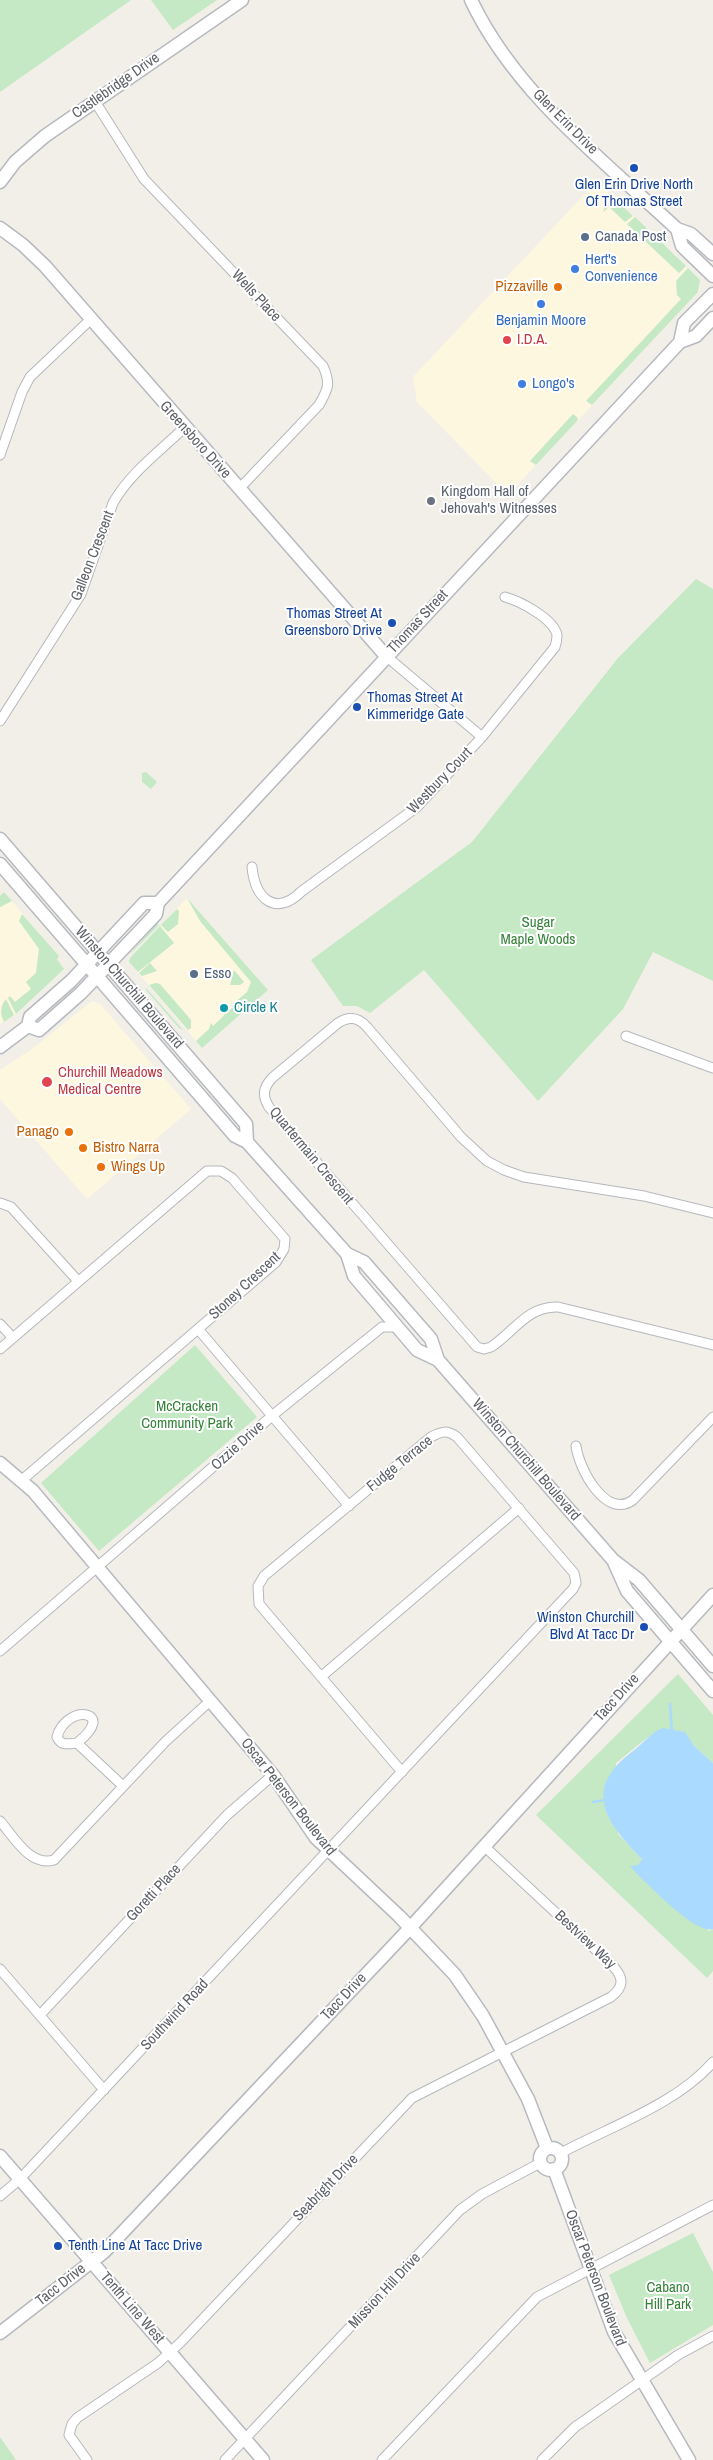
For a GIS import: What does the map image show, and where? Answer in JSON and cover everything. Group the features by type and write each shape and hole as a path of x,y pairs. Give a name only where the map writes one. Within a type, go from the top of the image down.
{"street":[{"name":"Castlebridge Drive","path":"0,182 30,147 94,100 242,0"},
{"name":"Glen Erin Drive","path":"470,0 499,48 535,94 677,229 691,234 713,254"},
{"name":"Wells Place","path":"94,100 144,179 323,366 328,378 328,390 320,405 239,489"},
{"name":"Greensboro Drive","path":"0,228 34,254 184,428 386,656"},
{"name":"Glen Erin Drive","path":"677,229 682,246 713,276"},
{"name":"Thomas Street","path":"680,342 684,323 713,294"},
{"name":"Thomas Street","path":"28,1026 39,1030 82,993 156,914 158,903 386,656 680,342 696,336 713,318"},
{"path":"0,455 22,392 30,378 90,320"},
{"name":"Galleon Crescent","path":"0,721 81,594 113,503 119,493 127,482 184,428"},
{"name":"Westbury Court","path":"252,866 257,888 269,902 281,905 292,901 302,891 417,808 482,737 555,647 557,636 553,626 520,601 505,597"},
{"path":"386,656 482,737"},
{"name":"Winston Churchill Boulevard","path":"0,839 246,1124 248,1142"},
{"name":"Winston Churchill Boulevard","path":"0,864 235,1136 248,1142 347,1254 364,1262 431,1339 438,1360 613,1560 639,1580 713,1666"},
{"name":"Thomas Street","path":"0,1048 28,1026 30,1017 71,981 144,903 158,903"},
{"name":"Quartermain Crescent","path":"713,1213 644,1196 524,1177 495,1166 461,1137 367,1026 356,1019 346,1019 338,1022 272,1078 264,1090 265,1101 269,1107 477,1348 491,1347 529,1315 546,1307 558,1307 713,1345"},
{"path":"626,1036 713,1068"},
{"name":"Stoney Crescent","path":"0,1349 200,1176 207,1172 221,1171 232,1178 281,1234 285,1244 281,1256 276,1262 22,1480"},
{"path":"0,1203 11,1207 78,1281"},
{"name":"Winston Churchill Boulevard","path":"347,1254 354,1276 397,1327 417,1350 438,1360"},
{"path":"381,1308 382,1327 397,1327"},
{"path":"0,1324 13,1338"},
{"name":"Ozzie Drive","path":"0,1651 273,1415 382,1327"},
{"path":"198,1329 349,1506"},
{"path":"576,1446 580,1466 586,1477 612,1505 623,1506 633,1500 713,1417"},
{"name":"Fudge Terrace","path":"328,1850 402,1772 566,1597 576,1583 574,1573 457,1437 449,1431 440,1432 431,1438 264,1576 258,1586 259,1604 402,1772"},
{"name":"Oscar Peterson Boulevard","path":"0,1463 22,1480 274,1775 311,1830 328,1850 410,1928 455,1975 471,1998 528,2099 548,2148"},
{"path":"322,1676 519,1508"},
{"name":"Winston Churchill Boulevard","path":"613,1560 626,1591 713,1691"},
{"name":"Tacc Drive","path":"0,2333 104,2252 410,1928 713,1595"},
{"path":"0,1821 32,1857 41,1861 51,1861 57,1857 123,1786 210,1701"},
{"path":"77,1744 123,1786"},
{"name":"Goretti Place","path":"40,2015 227,1815 274,1775"},
{"name":"Bestview Way","path":"484,1846 613,1966 620,1973 622,1982 620,1990 611,1997 503,2053"},
{"name":"Southwind Road","path":"0,2196 20,2179 328,1850"},
{"path":"0,1969 104,2090"},
{"name":"Seabright Drive","path":"87,2460 69,2435 72,2424 77,2418 158,2363 170,2352 412,2098 503,2053"},
{"path":"561,2153 678,2093 702,2075 713,2062"},
{"path":"548,2148 555,2148 561,2153 560,2164 554,2169 546,2169 540,2162 542,2152 548,2148"},
{"name":"Tenth Line West","path":"0,2156 263,2460"},
{"name":"Mission Hill Drive","path":"225,2460 246,2440 460,2210 476,2198 540,2162"},
{"name":"Oscar Peterson Boulevard","path":"554,2169 614,2332 689,2460"},
{"path":"382,2460 529,2304 547,2290 713,2205"},
{"path":"542,2460 575,2428 685,2350 713,2336"}],"shaded area":[{"path":"597,181 698,278 700,290 508,495 417,402 413,377"},
{"path":"4,892 59,956 57,959 64,969 16,1014 0,1024 0,896"},
{"path":"187,898 268,990 202,1048 129,962 130,958"},
{"path":"92,1001 100,1004 191,1109 87,1199 0,1099 0,1070 32,1049"}],"green space":[{"path":"0,0 131,0 0,92"},
{"path":"151,0 217,0 173,30"},
{"path":"614,198 633,216 625,222 609,207 603,212 605,206"},
{"path":"635,217 686,266 679,273 627,224"},
{"path":"688,268 700,280 698,292 592,405 586,401 681,299 677,295 676,281"},
{"path":"573,414 578,418 577,421 536,465 530,461"},
{"name":"Sugar Maple Woods","path":"696,579 713,589 713,981 653,952 623,1009 538,1101 424,970 370,1013 357,1006 343,1006 311,960 472,842 618,658"},
{"path":"146,772 157,782 151,789 142,782 142,773"},
{"path":"4,892 12,901 0,907 0,896"},
{"path":"187,898 268,990 202,1048 196,1041 209,1029 211,1023 213,1026 235,1005 234,1003 247,992 251,982 200,921"},
{"path":"177,909 179,911 178,924 168,932 161,925"},
{"path":"22,914 59,956 57,959 64,969 16,1014 8,998 10,996 15,1002 31,989 26,982 36,973 39,949 19,921"},
{"path":"157,923 159,925 128,956"},
{"path":"160,926 174,943 138,972 129,962 130,958"},
{"path":"150,963 157,971 142,976 139,973"},
{"path":"234,970 244,982 240,985 230,985"},
{"path":"160,984 191,1020 191,1028 188,1030 149,985"},
{"path":"146,988 183,1030 179,1028"},
{"path":"6,999 14,1015 4,1022 1,1010"},
{"name":"McCracken Community Park","path":"195,1345 257,1417 99,1551 41,1483"},
{"path":"678,1674 713,1715 713,1763 694,1746 684,1732 665,1729 648,1737 616,1763 618,1834 642,1859 638,1865 709,1931 713,1929 713,1971 707,1978 536,1815"},
{"name":"Cabano Hill Park","path":"693,2233 713,2272 713,2325 650,2363 627,2318 609,2275"},
{"path":"0,2437 16,2460 0,2460"}],"water":[{"path":"663,1728 685,1732 694,1746 713,1763 713,1929 705,1929 685,1917 636,1873 630,1866 638,1865 642,1859 618,1832 604,1806 607,1779 617,1765 651,1735"}],"waterway":[{"path":"670,1704 672,1732"},
{"path":"593,1802 606,1800"}],"place":[{"name":"Glen Erin Drive North Of Thomas Street","path":"634,168"},
{"name":"Canada Post","path":"585,237"},
{"name":"Hert's Convenience","path":"575,269"},
{"name":"Pizzaville","path":"558,287"},
{"name":"Benjamin Moore","path":"541,304"},
{"name":"I.D.A.","path":"507,340"},
{"name":"Longo's","path":"522,384"},
{"name":"Kingdom Hall of Jehovah's Witnesses","path":"431,501"},
{"name":"Thomas Street At Greensboro Drive","path":"392,623"},
{"name":"Thomas Street At Kimmeridge Gate","path":"357,707"},
{"name":"Esso","path":"194,974"},
{"name":"Circle K","path":"224,1008"},
{"name":"Churchill Meadows Medical Centre","path":"47,1082"},
{"name":"Panago","path":"69,1132"},
{"name":"Bistro Narra","path":"83,1148"},
{"name":"Wings Up","path":"101,1167"},
{"name":"Winston Churchill Blvd At Tacc Dr","path":"644,1627"},
{"name":"Tenth Line At Tacc Drive","path":"58,2246"}]}
